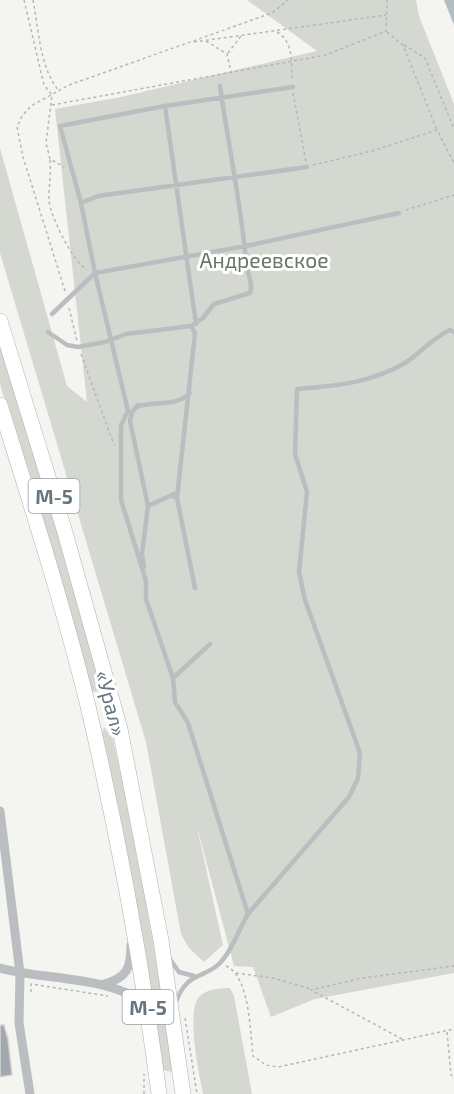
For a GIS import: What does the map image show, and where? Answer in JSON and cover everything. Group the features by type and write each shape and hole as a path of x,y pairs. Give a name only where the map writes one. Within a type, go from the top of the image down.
{"main road":[{"name":"«Урал»","path":"0,321 64,529 117,718 160,940 178,1016 183,1094"},
{"name":"«Урал»","path":"0,405 37,524 88,706 132,921 148,1011 159,1094"},
{"path":"88,706 92,696 100,695 104,698 123,771 131,782"}],"street":[{"path":"0,811 20,974 19,1023 30,1094"},
{"path":"132,921 131,955 153,1094"},
{"path":"102,985 124,976 131,955"},
{"path":"0,968 20,974 122,989 139,1001"}],"lane":[{"path":"48,332 67,345 78,347 144,331 194,325 214,304 250,293 246,246 232,177 227,119 220,86"},
{"path":"128,411 81,203 60,126 165,106 293,87"},
{"path":"165,106 178,185 195,333 190,392 175,497 195,588"},
{"path":"81,203 98,196 307,167"},
{"path":"52,314 95,273 246,246 399,213"},
{"path":"178,1016 178,995 194,976 219,964 248,914 350,797 358,778 360,753 305,600 299,572 307,492 295,454 297,389 348,385 375,377 406,362 434,337 450,330 454,332"},
{"path":"146,581 121,500 121,425 128,411 138,405 176,401 185,398 190,392"},
{"path":"138,405 132,412 130,421 147,506 142,554 146,598 173,678 176,702 188,723 248,914"},
{"path":"147,506 154,501 175,497"},
{"path":"173,678 210,644"},
{"path":"160,940 179,972 194,976"}],"path":[{"path":"24,0 44,85 52,95 46,143 50,159 51,210 64,239 82,267 95,273"},
{"path":"33,0 45,66 50,79 59,91"},
{"path":"114,447 78,347 67,300 23,157 17,127 31,105 69,85 272,13 288,0"},
{"path":"386,32 387,0"},
{"path":"189,43 387,15"},
{"path":"277,32 285,37 290,46 294,108 307,167 372,151 436,130"},
{"path":"52,105 326,56 386,32"},
{"path":"386,32 425,58 454,129"},
{"path":"227,54 241,36"},
{"path":"205,41 227,54 231,73"},
{"path":"403,45 436,130 454,163"},
{"path":"50,159 73,172"},
{"path":"399,213 454,195"},
{"path":"219,964 236,973 273,978 311,990 403,1039"},
{"path":"311,990 362,978 454,966"},
{"path":"236,973 242,981 254,1056 266,1065 278,1066 454,1029"},
{"path":"31,992 31,984 111,997"},
{"path":"128,1004 137,1014"},
{"path":"178,1016 197,1094"},
{"path":"447,1030 451,1075 454,1077"},
{"path":"143,1064 144,1094"}],"green space":[{"name":"Андреевское","path":"247,0 416,0 419,16 454,104 454,973 315,999 271,1017 253,967 234,966 196,823 223,945 204,962 189,948 181,934 146,742 0,253 0,148 67,386 87,402 55,109 121,97 317,51"},
{"path":"0,339 101,680 100,689 96,692 92,691 0,384"},
{"path":"104,727 113,739 136,844 174,1065 171,1072 163,1070 102,734"},
{"path":"230,988 234,996 252,1094 203,1094 193,1029 195,1005 199,997 206,992"}],"shaded area":[{"path":"444,0 454,0 454,25"}],"building":[{"path":"0,1025 4,1025 8,1039 12,1075 0,1077"}]}
